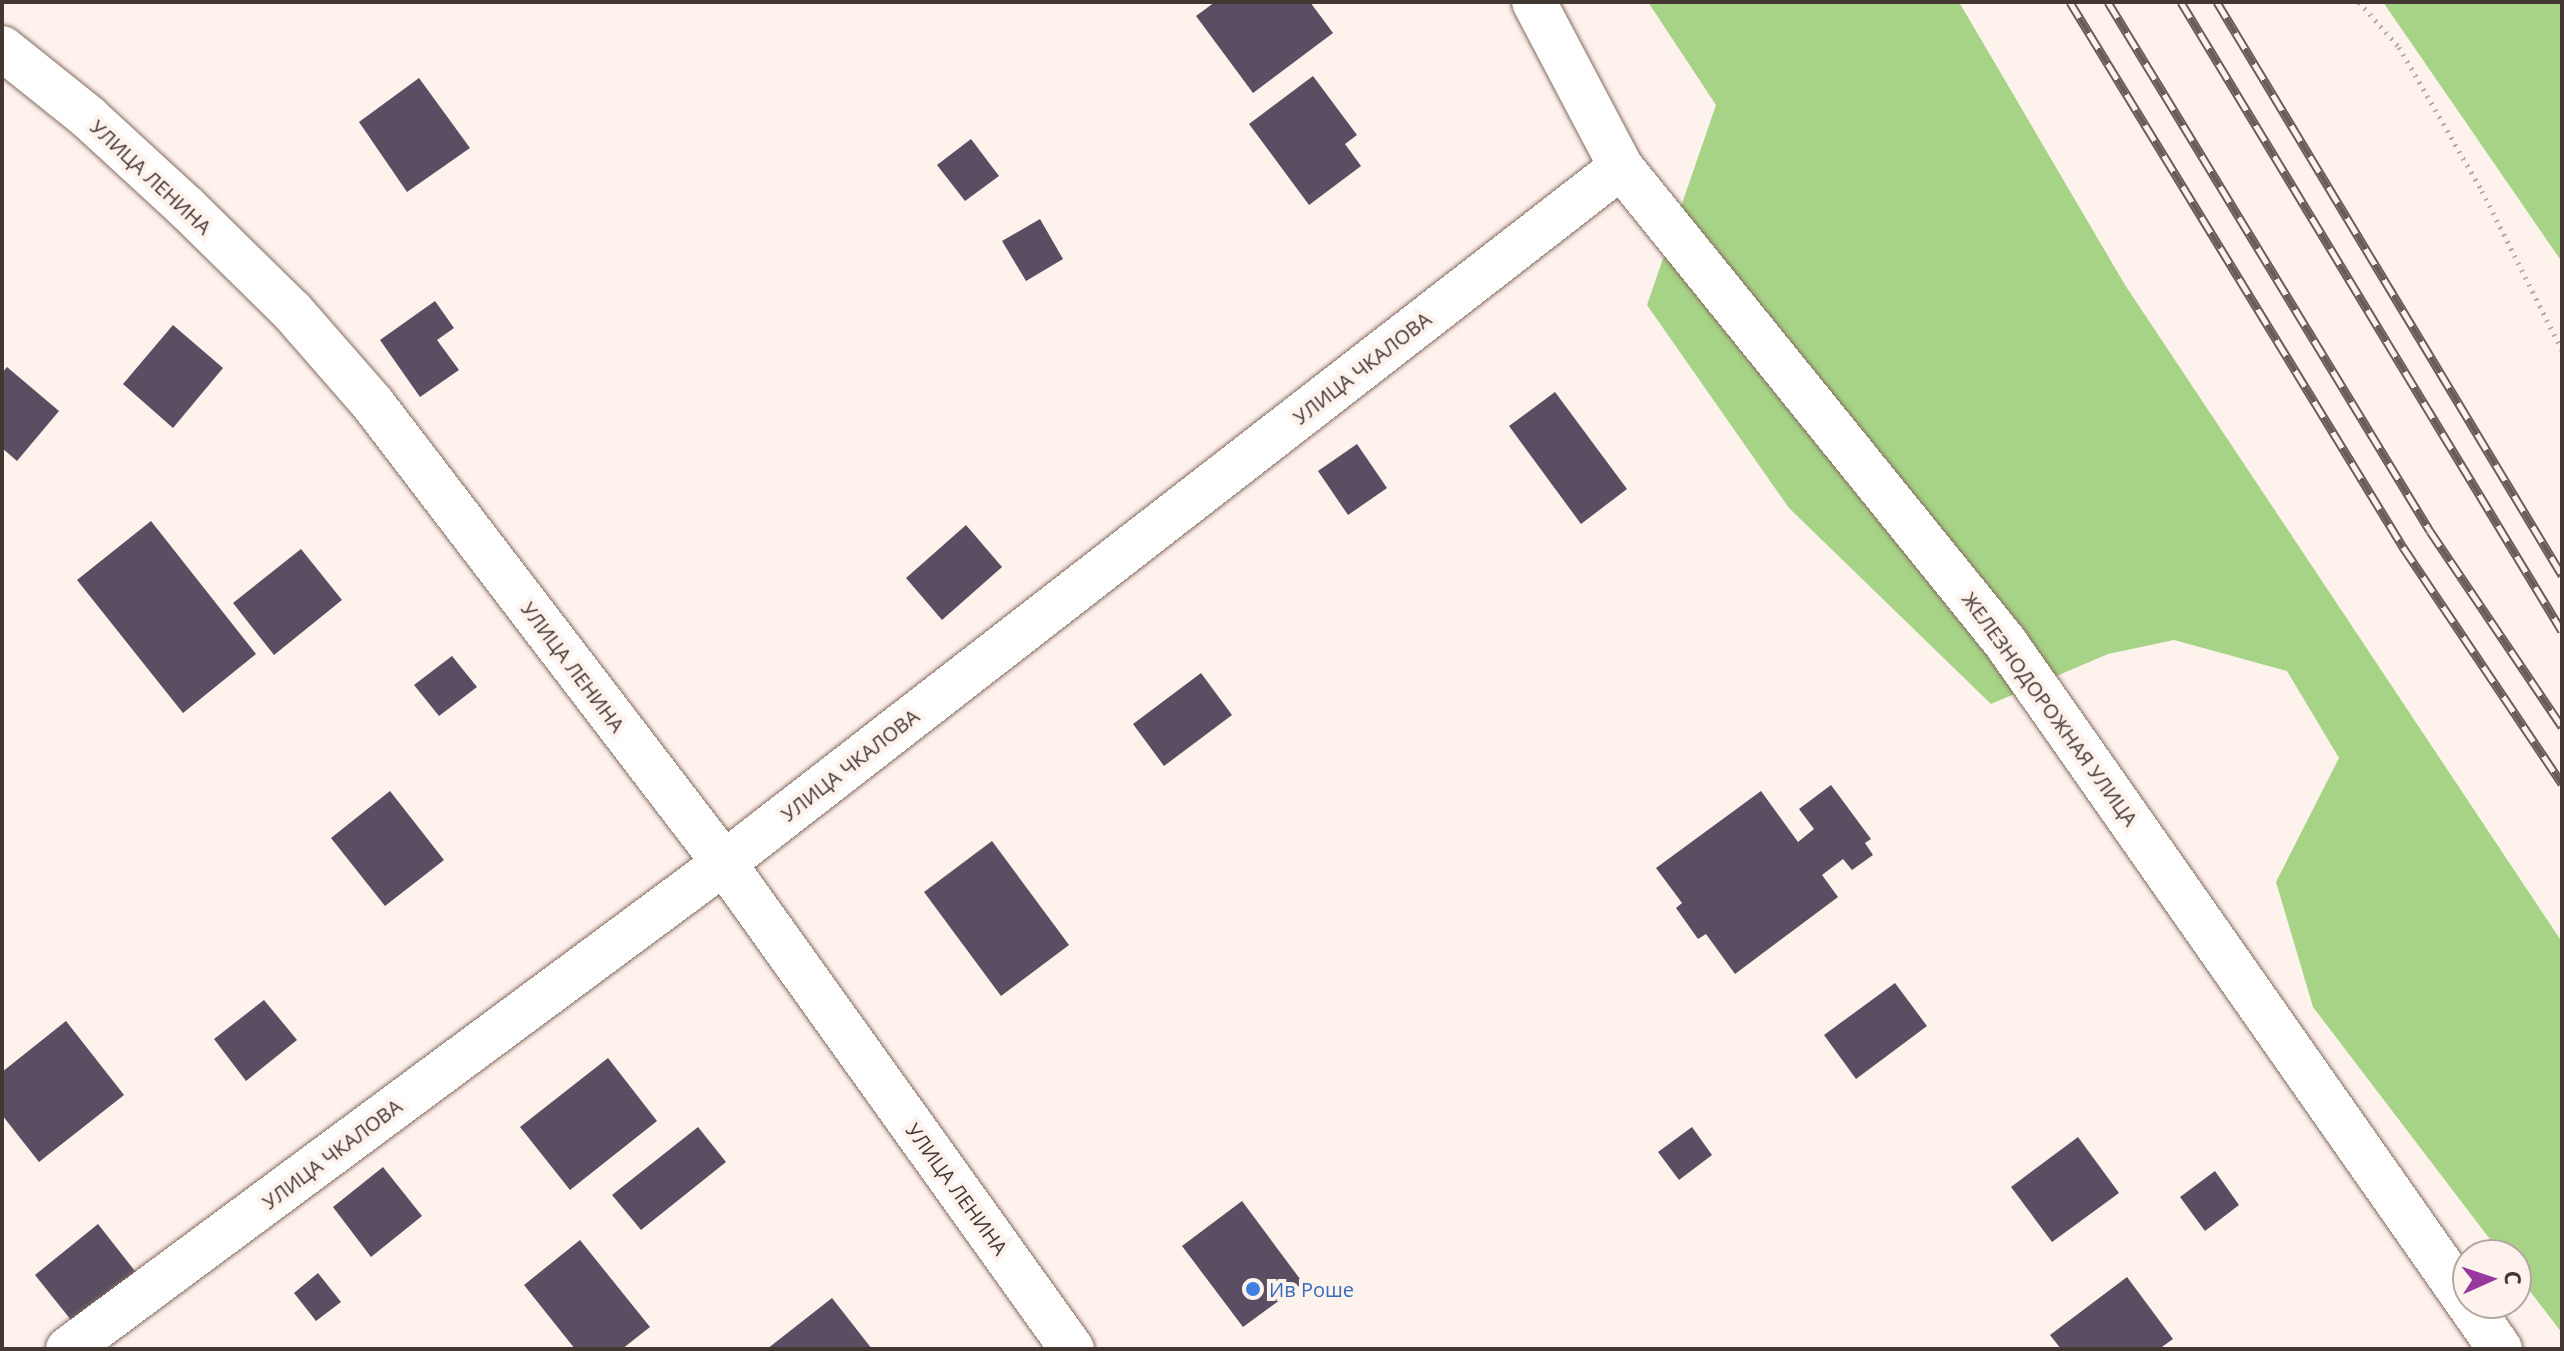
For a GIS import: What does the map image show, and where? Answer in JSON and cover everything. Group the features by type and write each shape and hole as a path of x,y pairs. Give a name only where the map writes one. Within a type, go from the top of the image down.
{"street":[{"name":"ЖЕЛЕЗНОДОРОЖНАЯ УЛИЦА","path":"1534,2 1621,167 2005,642 2500,1349"},
{"name":"УЛИЦА ЛЕНИНА","path":"2,48 88,117 292,311 373,404 724,863 1072,1349"},
{"name":"УЛИЦА ЧКАЛОВА","path":"68,1349 724,863 1621,167"}],"path":[{"path":"2359,2 2407,60 2482,191 2562,350"}],"green space":[{"path":"1648,2 1959,2 2125,285 2562,942 2562,1333 2532,1294 2532,1239 2490,1239 2313,1007 2276,882 2339,758 2287,671 2174,640 2108,654 1991,704 1789,508 1647,305 1716,105"},
{"path":"2383,2 2562,2 2562,262"}],"building":[{"path":"1215,2 1310,2 1333,33 1253,93 1196,16"},
{"path":"1313,76 1357,135 1345,144 1361,166 1309,205 1249,124"},
{"path":"419,78 470,148 407,192 359,122"},
{"path":"971,139 999,176 965,201 937,165"},
{"path":"1040,219 1063,259 1026,281 1002,241"},
{"path":"435,301 454,328 437,340 459,370 420,397 380,340"},
{"path":"173,325 223,368 173,428 123,384"},
{"path":"7,367 59,411 17,461 2,448 2,373"},
{"path":"1555,392 1627,489 1581,524 1509,426"},
{"path":"1357,444 1387,488 1348,515 1318,471"},
{"path":"151,521 256,654 183,713 77,580"},
{"path":"966,525 1002,567 942,620 906,578"},
{"path":"301,549 342,600 274,655 233,603"},
{"path":"452,656 477,687 439,716 414,685"},
{"path":"1201,673 1232,715 1164,766 1133,724"},
{"path":"1831,785 1871,839 1865,843 1873,855 1852,870 1843,859 1822,875 1838,897 1735,974 1706,934 1698,939 1676,908 1682,903 1656,868 1761,791 1798,842 1814,829 1799,809"},
{"path":"390,791 444,860 385,906 331,838"},
{"path":"992,841 1069,945 1001,996 924,892"},
{"path":"1895,983 1927,1026 1856,1079 1824,1035"},
{"path":"264,1000 297,1040 246,1081 214,1039"},
{"path":"66,1021 124,1095 39,1162 2,1115 2,1072"},
{"path":"608,1058 657,1121 570,1190 520,1127"},
{"path":"698,1127 726,1162 641,1230 612,1195"},
{"path":"1692,1127 1712,1155 1679,1180 1658,1152"},
{"path":"2078,1137 2119,1193 2052,1242 2011,1187"},
{"path":"383,1167 422,1216 371,1257 333,1207"},
{"path":"2215,1171 2239,1205 2205,1231 2180,1197"},
{"path":"1242,1201 1303,1283 1243,1327 1182,1246"},
{"path":"98,1224 138,1275 75,1325 35,1275"},
{"path":"580,1240 650,1327 622,1349 575,1349 524,1285"},
{"path":"318,1273 341,1302 316,1321 294,1293"},
{"path":"2127,1277 2173,1339 2159,1349 2061,1349 2050,1335"},
{"path":"832,1298 872,1349 767,1349"}],"railway":[{"path":"2070,2 2403,547 2562,784"},
{"path":"2108,2 2430,531 2562,727"},
{"path":"2181,2 2562,631"},
{"path":"2217,2 2562,575"}],"place":[{"name":"Ив Роше","path":"1253,1289"}]}
